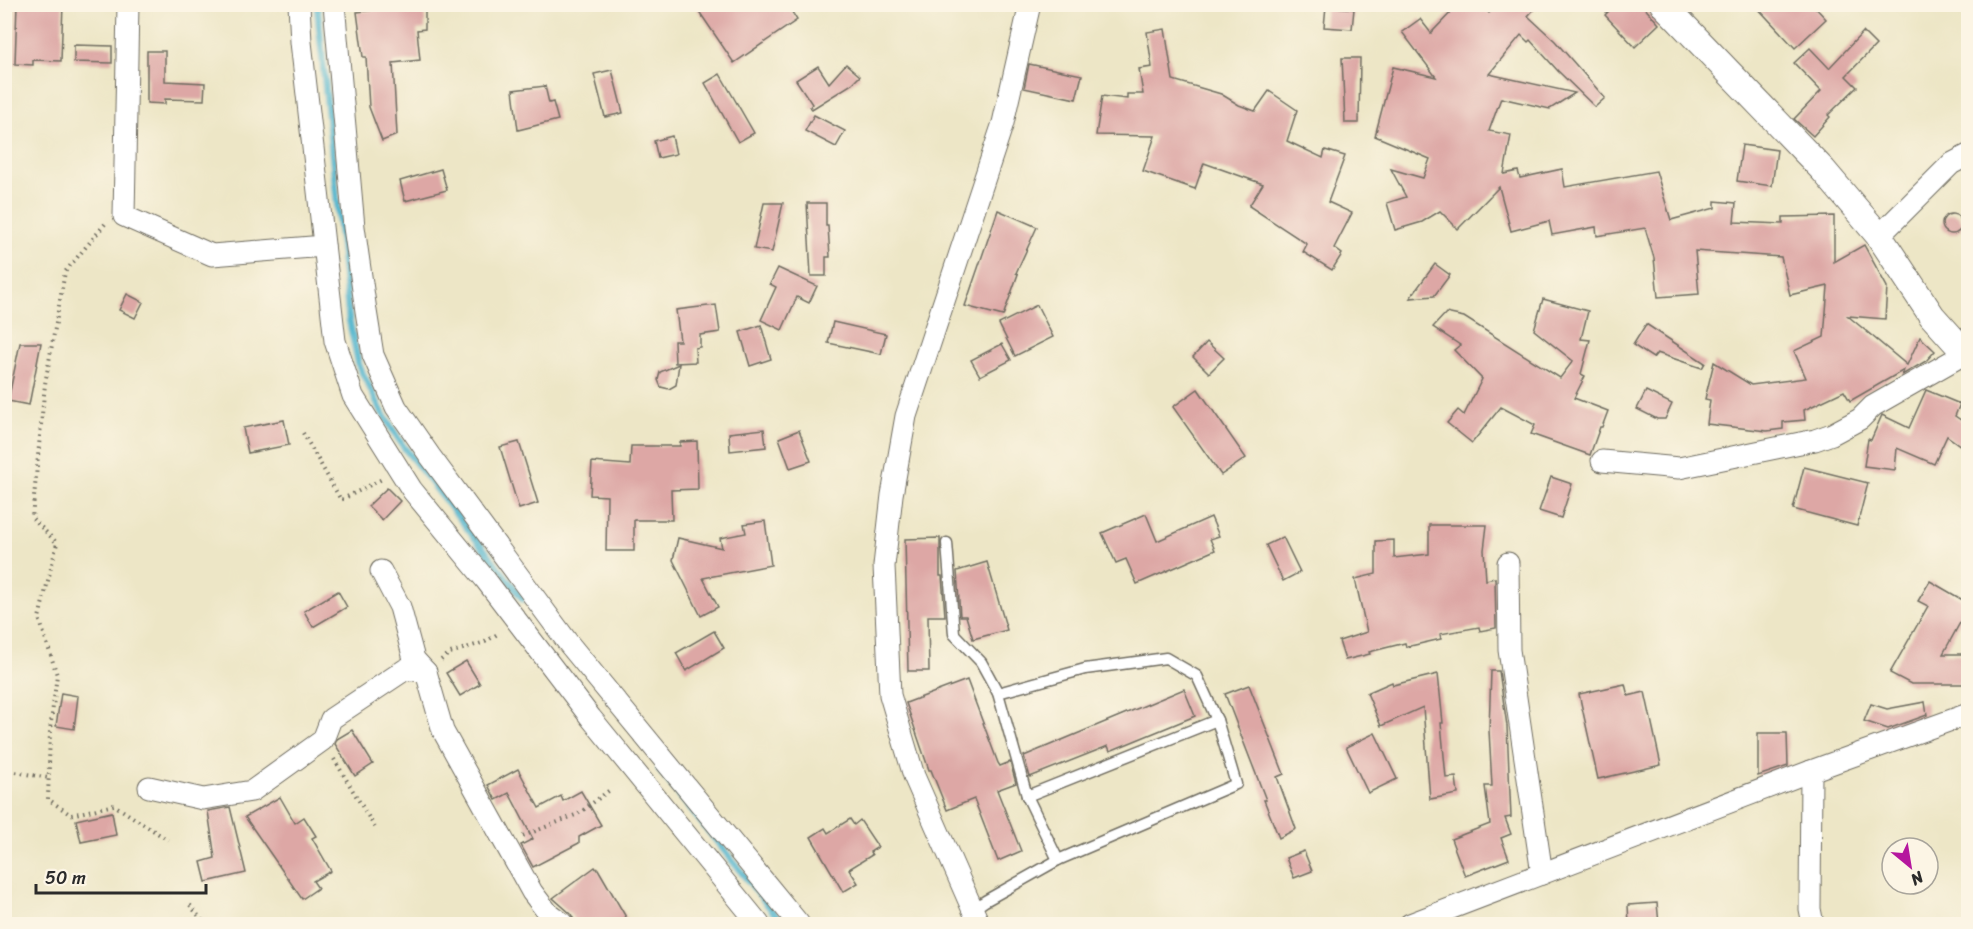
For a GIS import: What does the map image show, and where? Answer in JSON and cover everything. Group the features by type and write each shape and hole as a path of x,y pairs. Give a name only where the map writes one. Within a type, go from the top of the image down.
{"street":[{"path":"129,4 124,216 212,255 324,246"},
{"path":"299,4 301,42 335,341 353,396 411,490 518,621 591,718 759,924"},
{"path":"334,4 354,227 366,311 373,355 396,407 569,644 799,924"},
{"path":"976,917 914,776 890,695 884,566 892,495 906,416 1003,123 1030,4"},
{"path":"1602,461 1678,468 1815,440 1845,428 1860,419 1873,406 1967,354 1932,316 1879,236 1823,170 1663,4"},
{"path":"1879,236 1951,164 1968,155"},
{"path":"1508,563 1509,650 1542,874"},
{"path":"381,571 400,607 414,659 426,672 443,730 532,892 548,913 563,924"},
{"path":"150,787 203,799 252,791 323,740 331,719 406,669 426,672"},
{"path":"1410,924 1811,771 1968,714"},
{"path":"1811,771 1810,909 1813,924"}],"lane":[{"path":"947,543 954,634 981,662 998,693 1027,796 1058,860"},
{"path":"976,917 985,901 1058,860 1236,784 1217,720 1197,676 1166,658 1085,669 998,693"},
{"path":"1027,796 1217,720"}],"path":[{"path":"124,201 64,272 45,384 32,518 57,543 39,618 57,675 50,730 48,799 71,815 114,805 168,840"},
{"path":"303,433 341,500 399,471"},
{"path":"426,672 450,653 485,642 518,621"},
{"path":"323,740 377,831"},
{"path":"4,770 49,778"},
{"path":"505,843 578,814 611,789"},
{"path":"190,906 205,924"}],"building":[{"path":"17,4 63,4 61,61 33,60 33,65 15,64"},
{"path":"425,4 425,29 417,30 420,60 393,63 397,135 382,141 369,107 366,57 363,57 357,12"},
{"path":"694,4 787,4 797,20 734,63"},
{"path":"1459,4 1481,4 1489,13 1498,4 1539,4 1528,16 1555,41 1605,98 1595,107 1530,40 1528,42 1521,35 1489,74 1575,93 1550,109 1501,98 1489,131 1511,135 1504,174 1518,171 1520,178 1562,169 1565,187 1656,171 1671,220 1715,208 1715,201 1736,203 1734,222 1783,224 1783,217 1834,216 1834,262 1864,245 1887,287 1885,319 1848,316 1907,365 1920,337 1935,351 1926,361 1902,375 1904,370 1850,401 1844,391 1804,410 1805,420 1783,422 1783,429 1767,431 1707,424 1710,400 1705,399 1714,362 1751,385 1806,378 1794,351 1824,337 1828,286 1790,295 1781,257 1695,251 1699,294 1658,297 1654,258 1645,228 1597,236 1596,227 1552,235 1549,221 1511,231 1499,187 1458,229 1440,211 1422,222 1395,230 1387,203 1406,197 1391,169 1423,178 1430,159 1375,136 1393,67 1436,77 1402,32 1420,19 1431,33"},
{"path":"1616,4 1641,4 1659,24 1635,47 1605,15"},
{"path":"1754,4 1812,4 1826,19 1795,48"},
{"path":"1326,6 1354,9 1352,29 1324,27"},
{"path":"1165,29 1173,80 1221,94 1255,111 1269,91 1297,110 1287,141 1323,158 1325,150 1345,156 1328,202 1352,213 1334,248 1342,254 1332,270 1303,252 1307,244 1249,206 1263,184 1204,163 1195,189 1143,171 1155,136 1096,135 1102,96 1127,99 1127,94 1143,94 1139,69 1152,67 1147,32"},
{"path":"1863,32 1876,45 1846,76 1857,87 1828,115 1830,117 1813,136 1794,119 1821,91 1794,63 1810,48 1829,68"},
{"path":"74,45 112,46 112,63 74,62"},
{"path":"147,51 165,51 165,81 205,83 204,100 165,99 165,104 147,103"},
{"path":"1342,58 1360,58 1359,123 1345,123"},
{"path":"846,64 860,76 852,84 812,109 810,107 812,104 796,80 818,66 829,83"},
{"path":"1029,64 1082,75 1076,99 1024,88"},
{"path":"612,70 623,113 605,117 594,74"},
{"path":"720,74 754,133 738,142 705,83"},
{"path":"545,86 549,103 553,102 558,120 518,130 513,90"},
{"path":"814,115 845,131 836,147 805,131"},
{"path":"672,136 676,154 658,158 654,141"},
{"path":"1742,145 1777,150 1772,186 1737,181"},
{"path":"441,169 447,190 405,201 400,181"},
{"path":"764,203 783,203 772,252 754,249"},
{"path":"807,203 826,203 830,257 826,257 826,276 811,276"},
{"path":"998,210 1037,227 1016,273 1018,274 1003,316 965,306"},
{"path":"1952,214 1959,217 1962,224 1959,231 1952,234 1945,231 1942,224 1945,217"},
{"path":"1435,264 1450,275 1434,296 1410,298"},
{"path":"778,268 817,286 809,303 797,297 782,330 761,320 776,287 770,284"},
{"path":"127,294 143,302 135,318 119,310"},
{"path":"1543,299 1588,311 1581,339 1590,340 1581,374 1585,376 1574,398 1608,411 1590,455 1531,434 1535,425 1501,407 1472,443 1447,423 1458,410 1464,415 1482,379 1454,350 1460,345 1433,327 1446,313 1464,317 1560,378 1573,361 1534,330"},
{"path":"716,305 720,332 700,335 700,347 695,348 696,362 675,363 674,341 680,341 676,310"},
{"path":"1037,305 1053,337 1015,356 999,324"},
{"path":"833,322 886,334 881,354 828,343"},
{"path":"1646,324 1705,363 1702,368 1657,353 1653,358 1633,345"},
{"path":"761,325 771,359 750,366 740,332"},
{"path":"1207,342 1224,358 1209,373 1193,357"},
{"path":"20,343 41,343 29,405 8,401"},
{"path":"1002,344 1011,360 980,376 971,360"},
{"path":"679,364 676,385 669,389 661,387 658,380 660,372"},
{"path":"1198,389 1246,458 1221,475 1173,407"},
{"path":"1926,390 1960,404 1955,416 1968,425 1968,451 1947,436 1934,464 1897,448 1895,470 1864,466 1868,439 1871,440 1882,415 1909,428"},
{"path":"1646,391 1672,404 1665,419 1657,419 1637,409"},
{"path":"284,420 289,445 248,453 243,428"},
{"path":"764,429 766,447 730,451 729,433"},
{"path":"799,430 811,461 790,468 779,438"},
{"path":"697,441 698,489 671,490 672,520 634,520 634,551 606,551 607,496 590,495 592,462 630,465 631,446 680,446 680,442"},
{"path":"519,442 538,503 519,509 500,447"},
{"path":"1804,467 1868,483 1857,526 1793,509"},
{"path":"1551,477 1572,484 1561,518 1539,511"},
{"path":"387,488 400,501 382,520 368,506"},
{"path":"1146,514 1157,541 1211,517 1219,536 1210,539 1215,550 1137,584 1126,559 1116,563 1102,533"},
{"path":"765,521 771,565 703,578 718,607 701,616 673,560 678,538 722,548 720,538 746,533 744,524"},
{"path":"1429,525 1487,525 1484,550 1486,580 1495,578 1496,628 1480,631 1479,627 1440,634 1441,639 1406,647 1405,643 1345,660 1339,641 1367,632 1355,579 1376,574 1376,541 1394,540 1394,558 1429,554"},
{"path":"1283,537 1300,572 1283,581 1266,545"},
{"path":"940,538 940,576 942,576 945,616 928,616 929,671 908,671 905,539"},
{"path":"987,562 1007,630 973,639 966,616 960,616 957,571"},
{"path":"1930,581 1968,603 1968,608 1943,654 1968,654 1968,684 1911,684 1890,673 1928,606 1918,601"},
{"path":"338,591 347,607 313,627 304,611"},
{"path":"714,631 724,648 686,671 676,653"},
{"path":"466,661 480,684 460,696 446,673"},
{"path":"1491,671 1499,671 1507,726 1511,817 1505,818 1511,834 1501,838 1509,859 1465,876 1451,839 1490,824 1485,786 1492,786 1489,730"},
{"path":"1438,674 1446,778 1456,777 1458,794 1430,799 1423,707 1381,726 1367,693 1392,682 1393,685"},
{"path":"967,680 998,763 1000,766 1010,762 1016,783 997,790 1021,851 998,861 974,799 947,810 931,770 929,770 906,703"},
{"path":"1625,684 1628,696 1645,692 1661,765 1598,779 1579,694"},
{"path":"1249,685 1284,774 1277,777 1296,829 1279,838 1225,694"},
{"path":"1184,689 1195,716 1110,751 1108,746 1030,777 1024,756"},
{"path":"61,693 78,696 74,729 56,726"},
{"path":"1925,702 1927,715 1888,729 1864,721 1871,704 1887,709"},
{"path":"352,730 373,764 355,776 335,744 337,739"},
{"path":"1375,733 1397,779 1368,793 1346,747"},
{"path":"1758,733 1787,733 1788,766 1758,776"},
{"path":"518,769 539,808 561,796 563,801 581,791 601,825 579,837 579,843 533,867 521,845 533,839 509,793 496,800 488,785"},
{"path":"280,797 295,823 304,817 316,836 312,838 331,871 313,881 318,888 302,899 245,817"},
{"path":"230,807 246,873 206,882 201,862 215,858 208,811"},
{"path":"112,812 116,835 81,842 76,820"},
{"path":"850,819 854,825 860,820 878,847 870,852 872,855 849,869 858,883 843,892 811,837 825,828 828,833"},
{"path":"1304,851 1312,871 1294,878 1286,858"},
{"path":"595,867 630,924 576,924 571,914 553,898"},
{"path":"1657,903 1659,924 1629,924 1628,905"}],"waterway":[{"path":"317,4 349,319 359,366 383,414 403,446 523,599"},
{"path":"659,769 783,924"}]}
